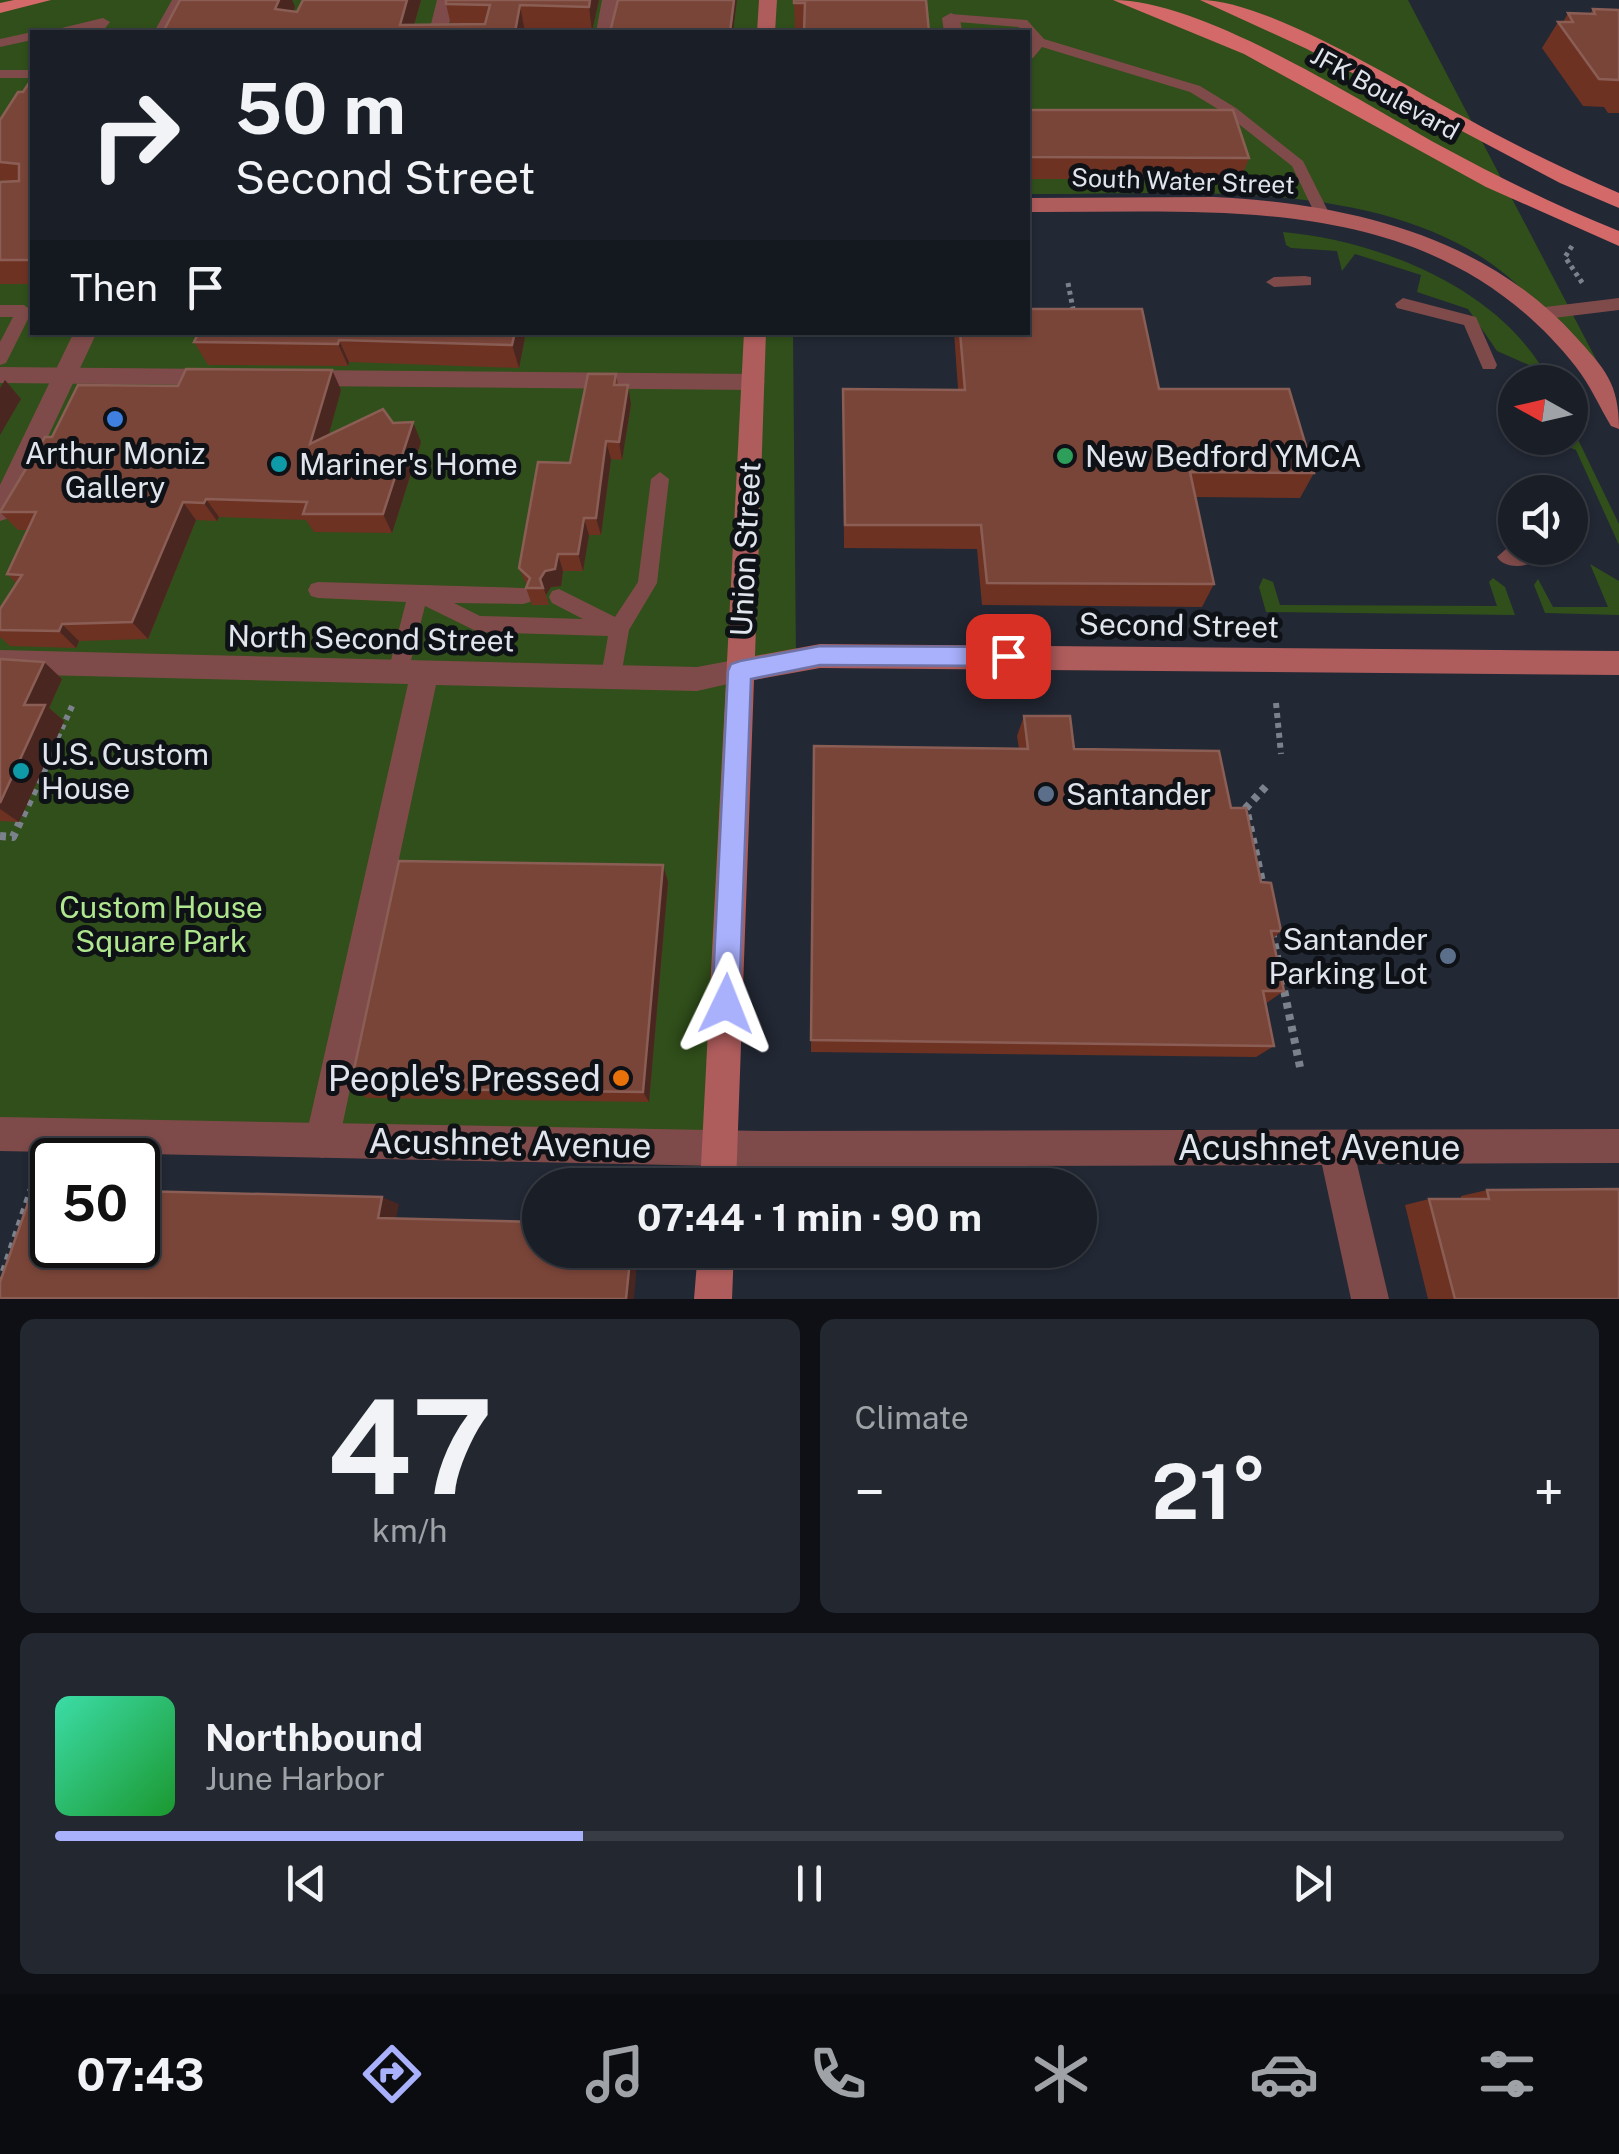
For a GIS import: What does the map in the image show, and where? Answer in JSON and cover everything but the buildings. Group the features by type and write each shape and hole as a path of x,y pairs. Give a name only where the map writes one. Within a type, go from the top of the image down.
{"main road":[{"path":"0,8 42,0"},
{"path":"766,30 768,0"},
{"name":"JFK Boulevard","path":"1122,0 1259,53 1508,190 1619,240"},
{"name":"JFK Boulevard","path":"1208,0 1302,39 1516,154 1619,201"},
{"name":"South Water Street","path":"1030,205 1220,206 1321,213 1377,228 1486,277 1536,314 1584,360 1619,420"},
{"name":"Union Street","path":"718,1168 756,335"},
{"name":"Second Street","path":"740,671 820,656 1619,663"},
{"path":"714,1299 715,1268"}],"street":[{"path":"163,30 181,0"},
{"path":"438,30 446,0"},
{"path":"605,30 611,0"},
{"path":"0,511 84,335"},
{"path":"0,375 245,377"},
{"path":"284,378 754,382"},
{"name":"North Second Street","path":"0,662 697,678 740,671"},
{"path":"322,1140 412,672"},
{"name":"Acushnet Avenue","path":"0,1134 719,1148 1619,1146"},
{"path":"1336,1148 1370,1299"}],"lane":[{"path":"952,25 992,18 1022,23 1028,30"},
{"path":"62,30 103,22 97,30"},
{"path":"1030,32 1039,42 1178,82 1207,96 1298,164 1321,213"},
{"path":"0,43 30,36"},
{"path":"1030,53 1039,42"},
{"path":"0,74 30,74"},
{"path":"1274,282 1305,282"},
{"path":"1403,304 1470,321 1489,365"},
{"path":"1536,314 1619,304"},
{"path":"0,310 24,311 0,358"},
{"path":"611,676 620,628 648,583 660,480"},
{"path":"318,590 523,596"},
{"path":"418,594 478,624 620,628"},
{"path":"412,672 418,594"},
{"path":"559,597 620,628"}],"path":[{"path":"1572,246 1564,257 1582,279 1579,294"},
{"path":"1068,283 1076,322"},
{"path":"0,836 13,837 74,702"},
{"path":"1276,703 1281,754"},
{"path":"1266,900 1246,808 1269,783"},
{"path":"1270,919 1300,1067"},
{"path":"0,1283 50,1135"}],"green space":[{"name":"Custom House Square Park","path":"0,0 1408,0 1597,361 1483,258 1433,232 1379,214 1321,202 1262,196 1030,194 1030,30 30,30 30,335 793,335 796,659 740,672 719,1148 0,1134"},
{"path":"1283,232 1321,237 1398,259 1436,276 1471,296 1502,321 1539,365 1529,365 1497,351 1468,309 1417,292 1421,275 1355,254 1342,271 1337,251 1286,245"},
{"path":"1578,455 1586,455 1619,524 1619,545 1588,475"},
{"path":"1590,564 1619,581 1619,615 1545,613 1534,585 1538,579 1553,607 1608,607"},
{"path":"1263,578 1273,582 1280,605 1497,606 1489,582 1493,578 1505,587 1515,615 1266,612 1259,587"}],"place":[{"name":"Arthur Moniz Gallery","path":"115,419"},
{"name":"New Bedford YMCA","path":"1065,456"},
{"name":"Mariner's Home","path":"279,464"},
{"name":"U.S. Custom House","path":"21,771"},
{"name":"Santander","path":"1046,794"},
{"name":"Santander Parking Lot","path":"1448,956"},
{"name":"People's Pressed","path":"621,1078"}],"route":[{"path":"726,1004 740,671 820,656 1008,656"}]}
